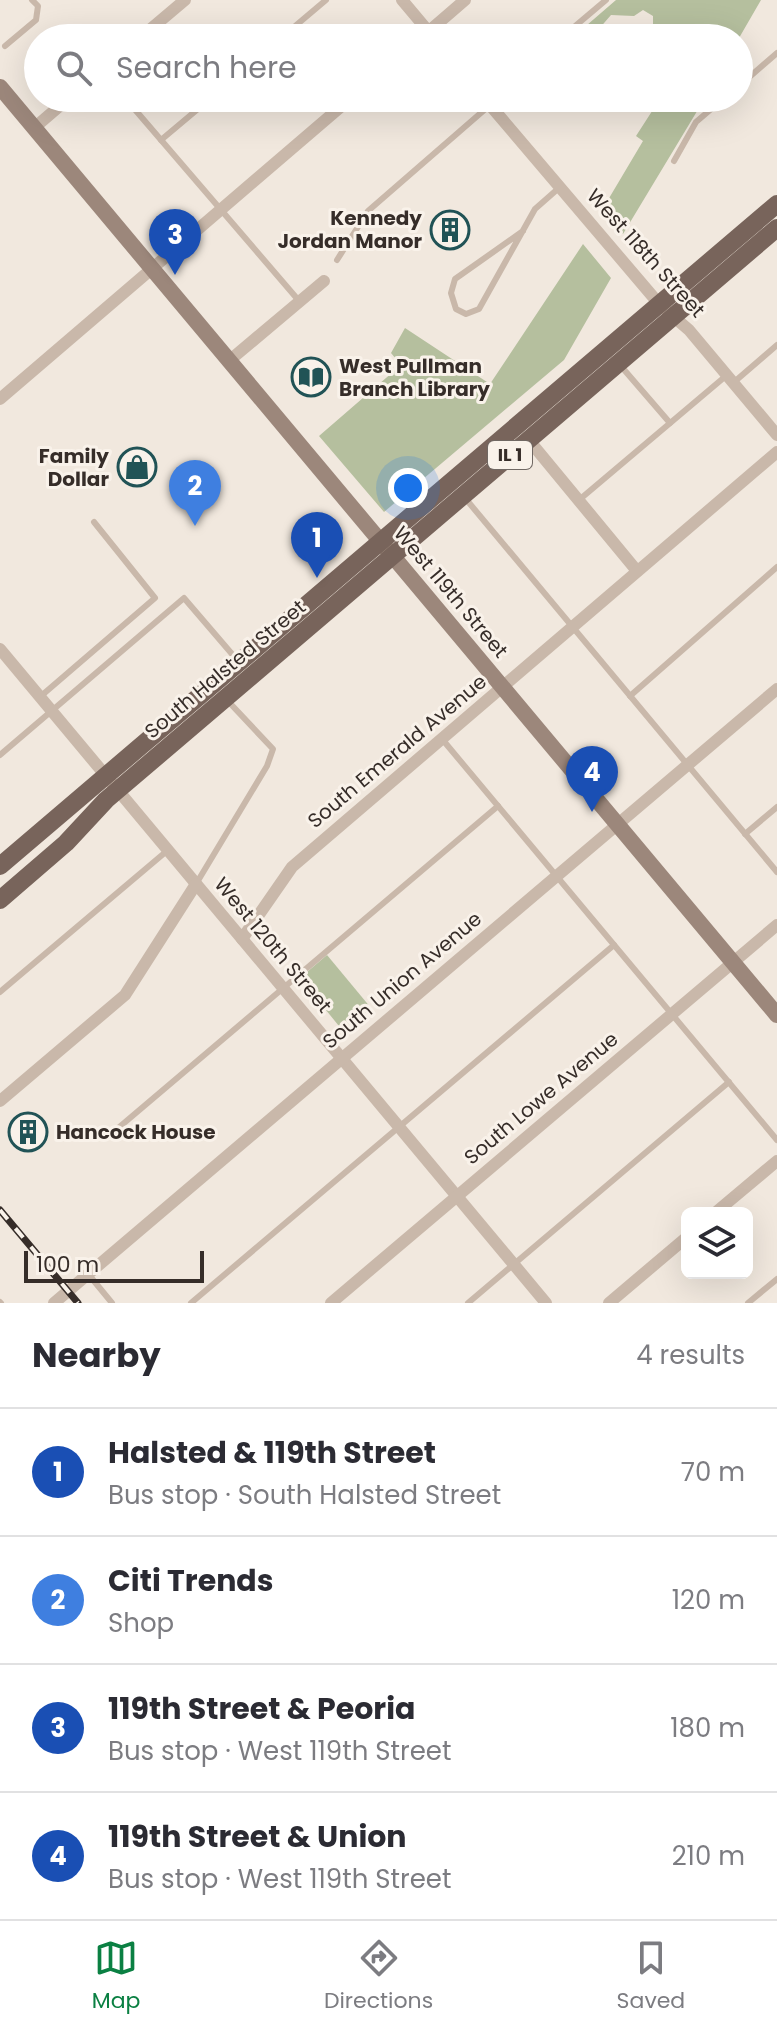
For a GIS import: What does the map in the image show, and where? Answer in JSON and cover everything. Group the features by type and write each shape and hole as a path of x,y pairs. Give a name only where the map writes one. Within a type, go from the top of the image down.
{"main road":[{"name":"South Halsted Street","path":"0,866 225,698 387,547 463,495 619,363 667,310 777,204"},
{"name":"South Halsted Street","path":"0,900 66,843 111,783 238,662 387,547 667,310 777,228"}],"street":[{"path":"157,24 185,0"},
{"path":"402,0 419,24"},
{"path":"440,24 465,0"},
{"name":"West 119th Street","path":"0,87 777,1015"},
{"path":"34,128 53,112"},
{"path":"0,399 335,112"},
{"name":"West 118th Street","path":"497,112 777,435"},
{"path":"230,360 324,281"},
{"path":"528,439 637,571"},
{"name":"South Emerald Avenue","path":"242,939 292,867 777,452"},
{"name":"West 120th Street","path":"0,649 546,1303"},
{"name":"South Union Avenue","path":"54,1303 777,689"},
{"path":"0,1101 125,995 196,884"},
{"name":"South Lowe Avenue","path":"331,1303 777,925"},
{"path":"722,1207 777,1161"},
{"path":"609,1303 681,1242"}],"lane":[{"path":"31,24 36,20 38,6 32,0"},
{"path":"298,24 326,0"},
{"path":"578,24 606,0"},
{"path":"5,46 24,30"},
{"path":"753,74 777,53"},
{"path":"137,112 300,302"},
{"path":"161,140 194,112"},
{"path":"337,260 368,211 476,112"},
{"path":"674,161 696,122 708,112"},
{"path":"523,231 455,279 451,293 456,309 466,314 479,309 523,231 535,209 560,187"},
{"path":"579,500 670,423 777,345"},
{"path":"619,363 670,423"},
{"path":"463,495 777,872"},
{"path":"40,697 155,598 94,522"},
{"path":"630,696 777,567"},
{"path":"0,755 184,598 238,662"},
{"path":"196,884 267,766 273,749 225,698"},
{"path":"442,739 777,1140"},
{"path":"117,1129 498,806"},
{"path":"745,834 777,807"},
{"path":"0,992 168,850"},
{"path":"191,1303 614,945"},
{"path":"468,1303 729,1082"},
{"path":"88,1274 112,1303"},
{"path":"748,1303 777,1279"}],"green space":[{"path":"616,0 761,0 747,24 653,24 653,16 643,10 634,16 611,15 603,24 588,24"},
{"path":"651,112 697,112 623,234 602,210 643,141 636,136"},
{"path":"583,244 611,278 564,360 384,512 319,436 401,365 391,353 405,328 490,384"},
{"path":"327,955 371,1008 343,1031 300,978"}],"railway":[{"path":"0,1210 78,1303"}],"place":[{"name":"Kennedy Jordan Manor","path":"450,230"},
{"name":"119th Street & Peoria","path":"175,275"},
{"name":"West Pullman Branch Library","path":"311,377"},
{"name":"Family Dollar","path":"137,467"},
{"name":"Citi Trends","path":"195,526"},
{"name":"Halsted & 119th Street","path":"317,578"},
{"name":"119th Street & Union","path":"592,812"},
{"name":"Hancock House","path":"28,1132"}]}
